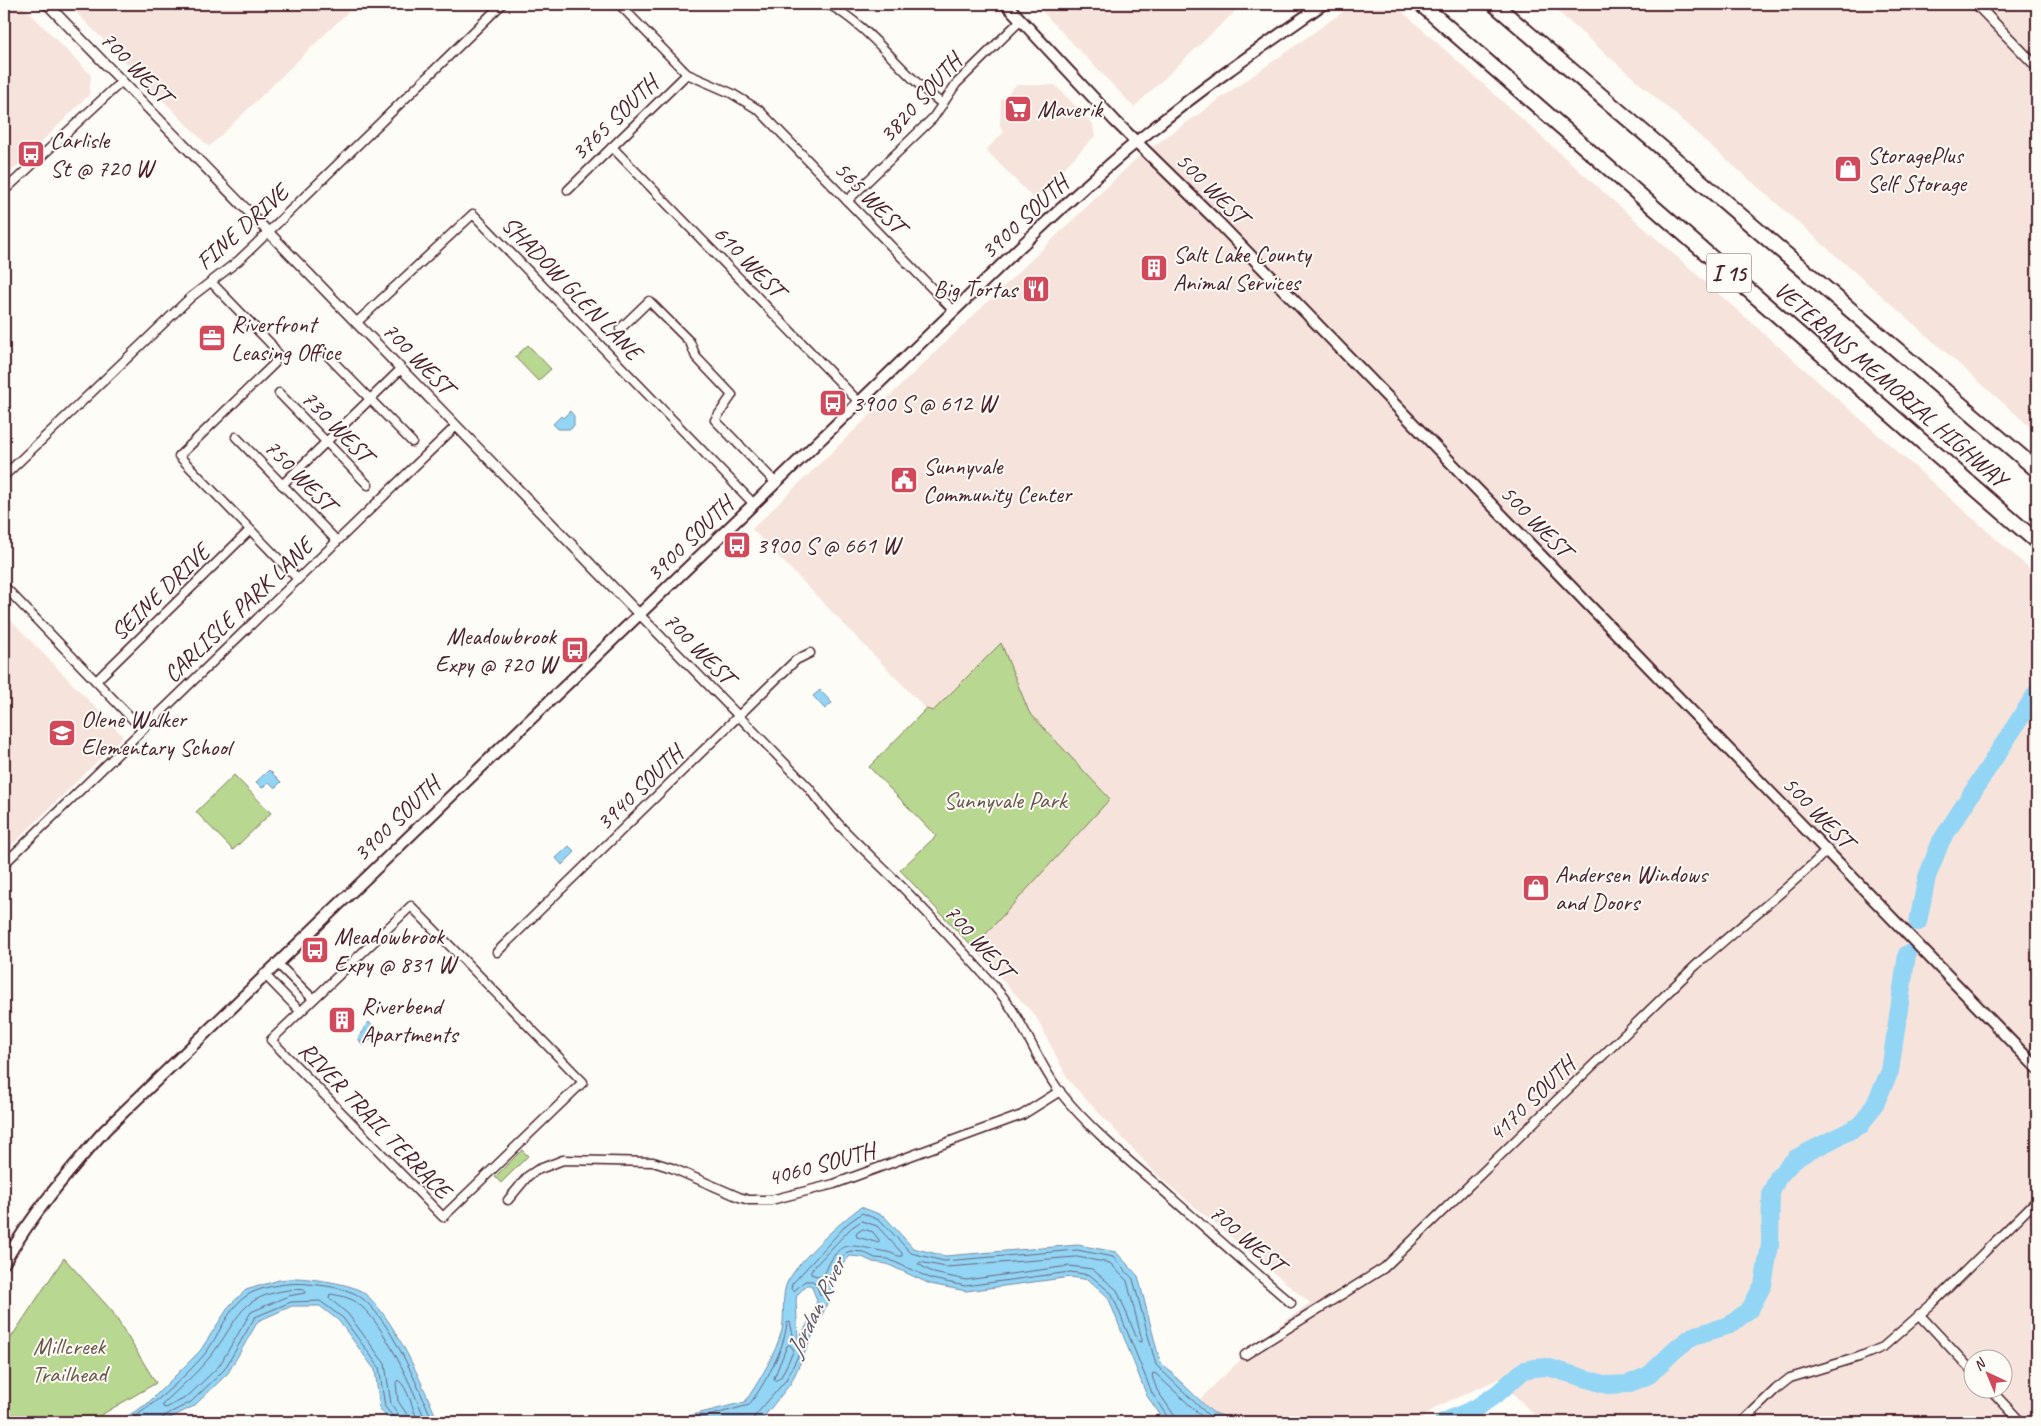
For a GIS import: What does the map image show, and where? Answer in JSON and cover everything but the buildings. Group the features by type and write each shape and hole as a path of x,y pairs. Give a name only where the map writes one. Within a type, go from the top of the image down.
{"highway":[{"name":"VETERANS MEMORIAL HIGHWAY","path":"1421,4 2037,542"},
{"name":"VETERANS MEMORIAL HIGHWAY","path":"1494,4 2037,470"}],"main road":[{"name":"500 WEST","path":"1006,4 1083,87 1219,223 2037,1068"},
{"name":"3900 SOUTH","path":"4,1263 47,1199 105,1130 264,974 1071,199 1137,142 1230,70 1323,4"}],"street":[{"name":"700 WEST","path":"47,4 809,788 822,806 868,856 904,889 1018,1015 1031,1043 1060,1091 1116,1150 1292,1303"},
{"name":"FINE DRIVE","path":"4,476 191,297 238,261 502,4"},
{"path":"619,4 687,74"},
{"path":"626,10 632,4"},
{"path":"828,4 855,22 919,87 943,104"},
{"path":"1976,4 2037,67"},
{"name":"3820 SOUTH","path":"847,201 933,118 956,84 1021,20"},
{"name":"565 WEST","path":"687,74 732,93 759,110 954,311"},
{"name":"3765 SOUTH","path":"568,190 687,74"},
{"path":"4,191 122,81"},
{"name":"610 WEST","path":"612,147 860,402"},
{"name":"SHADOW GLEN LANE","path":"356,323 473,214 754,504"},
{"path":"211,282 270,343 278,354 274,364 179,456 297,578"},
{"path":"620,330 649,301 690,342 696,357 732,395 715,420 776,483"},
{"path":"323,352 412,442"},
{"path":"282,485 401,369"},
{"name":"730 WEST","path":"279,393 368,485"},
{"name":"CARLISLE PARK LANE","path":"4,864 336,540 456,426"},
{"name":"750 WEST","path":"236,437 336,540"},
{"name":"SEINE DRIVE","path":"96,681 250,530"},
{"path":"4,586 142,729"},
{"name":"3940 SOUTH","path":"497,952 796,660 810,653"},
{"name":"4170 SOUTH","path":"1245,1356 1384,1268 1699,962 1736,929 1774,900 1827,850"},
{"name":"RIVER TRAIL TERRACE","path":"300,1011 271,1040 443,1217 583,1082 411,906 313,999"},
{"path":"264,974 300,1011 313,999 277,963"},
{"name":"4060 SOUTH","path":"508,1200 520,1183 536,1170 562,1160 596,1160 653,1162 672,1168 739,1197 749,1200 771,1200 834,1184 931,1150 1022,1115 1060,1091"},
{"path":"1742,1422 1790,1378 1874,1352 1883,1347 2037,1200"},
{"path":"1919,1314 1964,1362"},
{"path":"1998,1398 2021,1422"}],"shaded area":[{"path":"4,4 21,4 91,75 89,95 4,179"},
{"path":"68,4 356,4 209,147"},
{"path":"1035,4 1243,4 1134,107"},
{"path":"1354,4 1394,4 1582,173 2037,575 2037,1422 1541,1422 1499,1379 1436,1407 1418,1422 1239,1422 1212,1412 1199,1400 1265,1336 1310,1303 1160,1178 1069,1081 1036,1017 973,948 1110,799 1029,712 1001,644 933,711 926,709 752,529 1138,157"},
{"path":"1549,4 2037,4 2037,433 1849,267"},
{"path":"1016,85 1055,85 1093,124 1095,136 1034,199 986,150 1004,132 1000,126 1001,100"},
{"name":"Olene Walker Elementary School","path":"4,613 123,736 4,853"}],"green space":[{"path":"528,345 551,369 538,381 515,357"},
{"name":"Sunnyvale Park","path":"1001,643 1029,712 1110,799 973,948 900,870 936,836 869,767 926,709 933,711"},
{"path":"234,775 271,813 233,850 196,812"},
{"path":"522,1150 528,1156 501,1183 495,1177"},
{"name":"Millcreek Trailhead","path":"64,1258 112,1311 156,1383 89,1422 4,1422 4,1348"}],"water":[{"path":"570,411 574,416 574,425 571,429 558,429 553,424"},
{"path":"820,690 832,703 825,709 813,696"},
{"path":"269,770 281,782 275,788 269,782 262,788 256,782"},
{"path":"569,846 575,852 562,865 556,858"},
{"path":"369,1022 374,1028 375,1035 363,1046 358,1038 365,1029 363,1028"},
{"path":"861,1207 884,1216 913,1248 945,1256 1078,1245 1116,1252 1138,1276 1160,1362 1212,1412 1239,1422 1166,1422 1147,1396 1108,1297 1089,1280 1071,1277 966,1291 930,1284 887,1264 873,1262 862,1257 850,1256 837,1271 826,1306 791,1383 762,1419 754,1422 664,1422 745,1402 766,1367 779,1339 783,1324 784,1298 788,1281 811,1251","holes":["807,1285 811,1285 817,1300 814,1313 798,1340 797,1295"]},
{"path":"297,1278 321,1280 355,1288 372,1301 384,1315 406,1351 438,1422 391,1422 380,1409 375,1370 339,1321 320,1306 292,1306 258,1321 228,1373 194,1406 162,1422 118,1422 147,1404 200,1351 230,1305 246,1290 279,1280"}],"waterway":[{"path":"1918,922 1927,877 1941,841 2037,692"},
{"path":"1443,1422 1476,1408 1498,1393 1524,1370 1547,1367 1607,1385 1628,1384 1649,1375 1676,1349 1693,1336 1730,1325 1750,1309 1763,1285 1770,1245 1771,1193 1778,1177 1796,1158 1861,1125 1876,1102 1890,1071 1907,954"}],"place":[{"name":"Maverik","path":"1018,109"},
{"name":"Carlisle St @ 720 W","path":"31,154"},
{"name":"StoragePlus Self Storage","path":"1848,169"},
{"name":"Salt Lake County Animal Services","path":"1154,268"},
{"name":"Big Tortas","path":"1036,289"},
{"name":"Riverfront Leasing Office","path":"212,338"},
{"name":"3900 S @ 612 W","path":"833,403"},
{"name":"Sunnyvale Community Center","path":"904,480"},
{"name":"3900 S @ 661 W","path":"737,545"},
{"name":"Meadowbrook Expy @ 720 W","path":"575,650"},
{"name":"Olene Walker Elementary School","path":"62,733"},
{"name":"Andersen Windows and Doors","path":"1536,888"},
{"name":"Meadowbrook Expy @ 831 W","path":"315,950"},
{"name":"Riverbend Apartments","path":"342,1020"}],"water label":[{"name":"Jordan River","path":"815,1307"}]}
